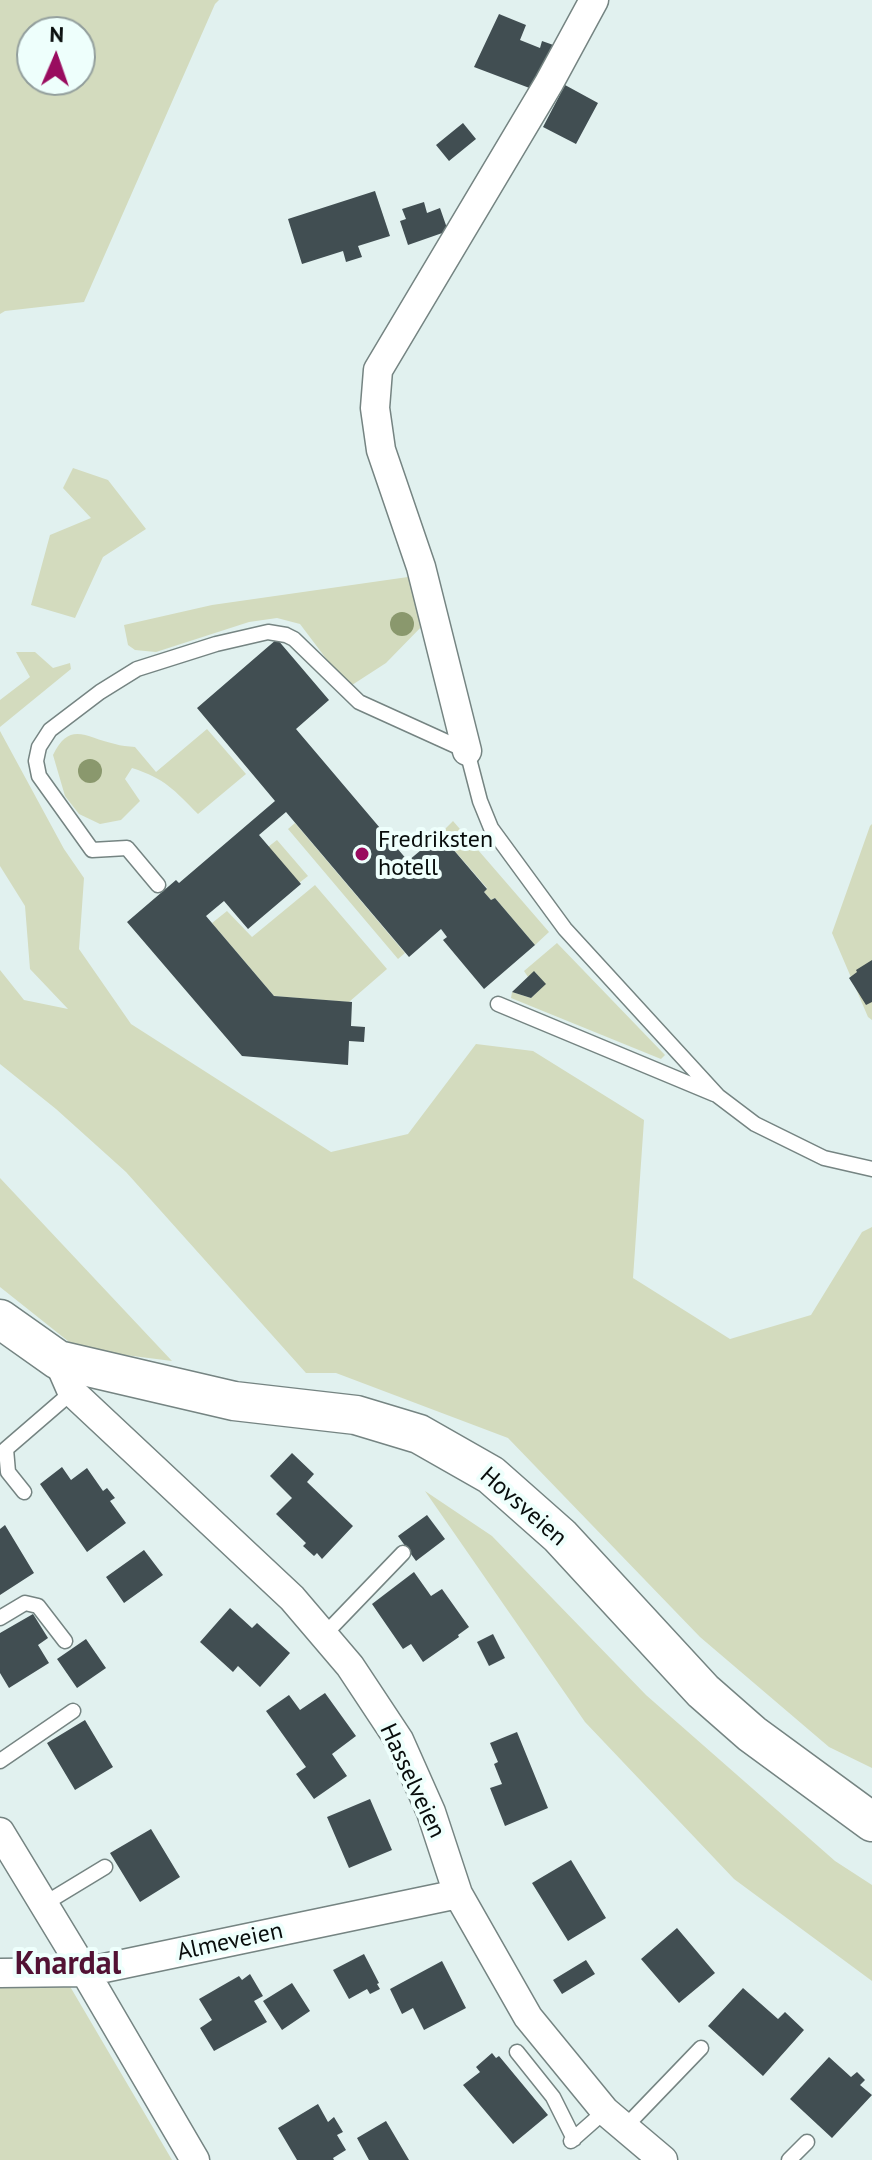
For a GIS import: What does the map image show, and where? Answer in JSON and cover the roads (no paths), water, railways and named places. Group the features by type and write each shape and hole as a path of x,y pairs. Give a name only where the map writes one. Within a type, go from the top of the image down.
{"street":[{"path":"467,751 421,567 381,450 375,408 378,370 549,83 594,0"},
{"name":"Hovsveien","path":"0,1319 65,1376 356,1415 419,1434 479,1468 560,1536 703,1691 752,1734 872,1822"},
{"name":"Hasselveien","path":"65,1376 292,1598 350,1666 399,1740 431,1812 458,1894 528,2017 615,2119 663,2160"},
{"path":"0,1832 195,2160"},
{"name":"Almeveien","path":"0,1973 85,1972 458,1894"}],"lane":[{"path":"158,885 127,848 92,850 39,776 36,761 39,747 50,730 100,692 137,669 216,644 268,632 286,635 294,639 359,702 467,751 480,801 491,828 555,917 718,1096 755,1124 824,1158 872,1169"},
{"path":"498,1004 718,1096"},
{"path":"24,1492 8,1472 6,1449 43,1415 65,1376"},
{"path":"324,1635 403,1553"},
{"path":"0,1618 25,1603 38,1606 65,1641"},
{"path":"0,1761 73,1711"},
{"path":"44,1904 105,1867"},
{"path":"517,2052 553,2097 573,2140 615,2119 701,2048"},
{"path":"789,2160 807,2142"}],"place":[{"name":"Fredriksten hotell","path":"362,854"}],"district":[{"name":"Knardal","path":"68,1965"}]}
